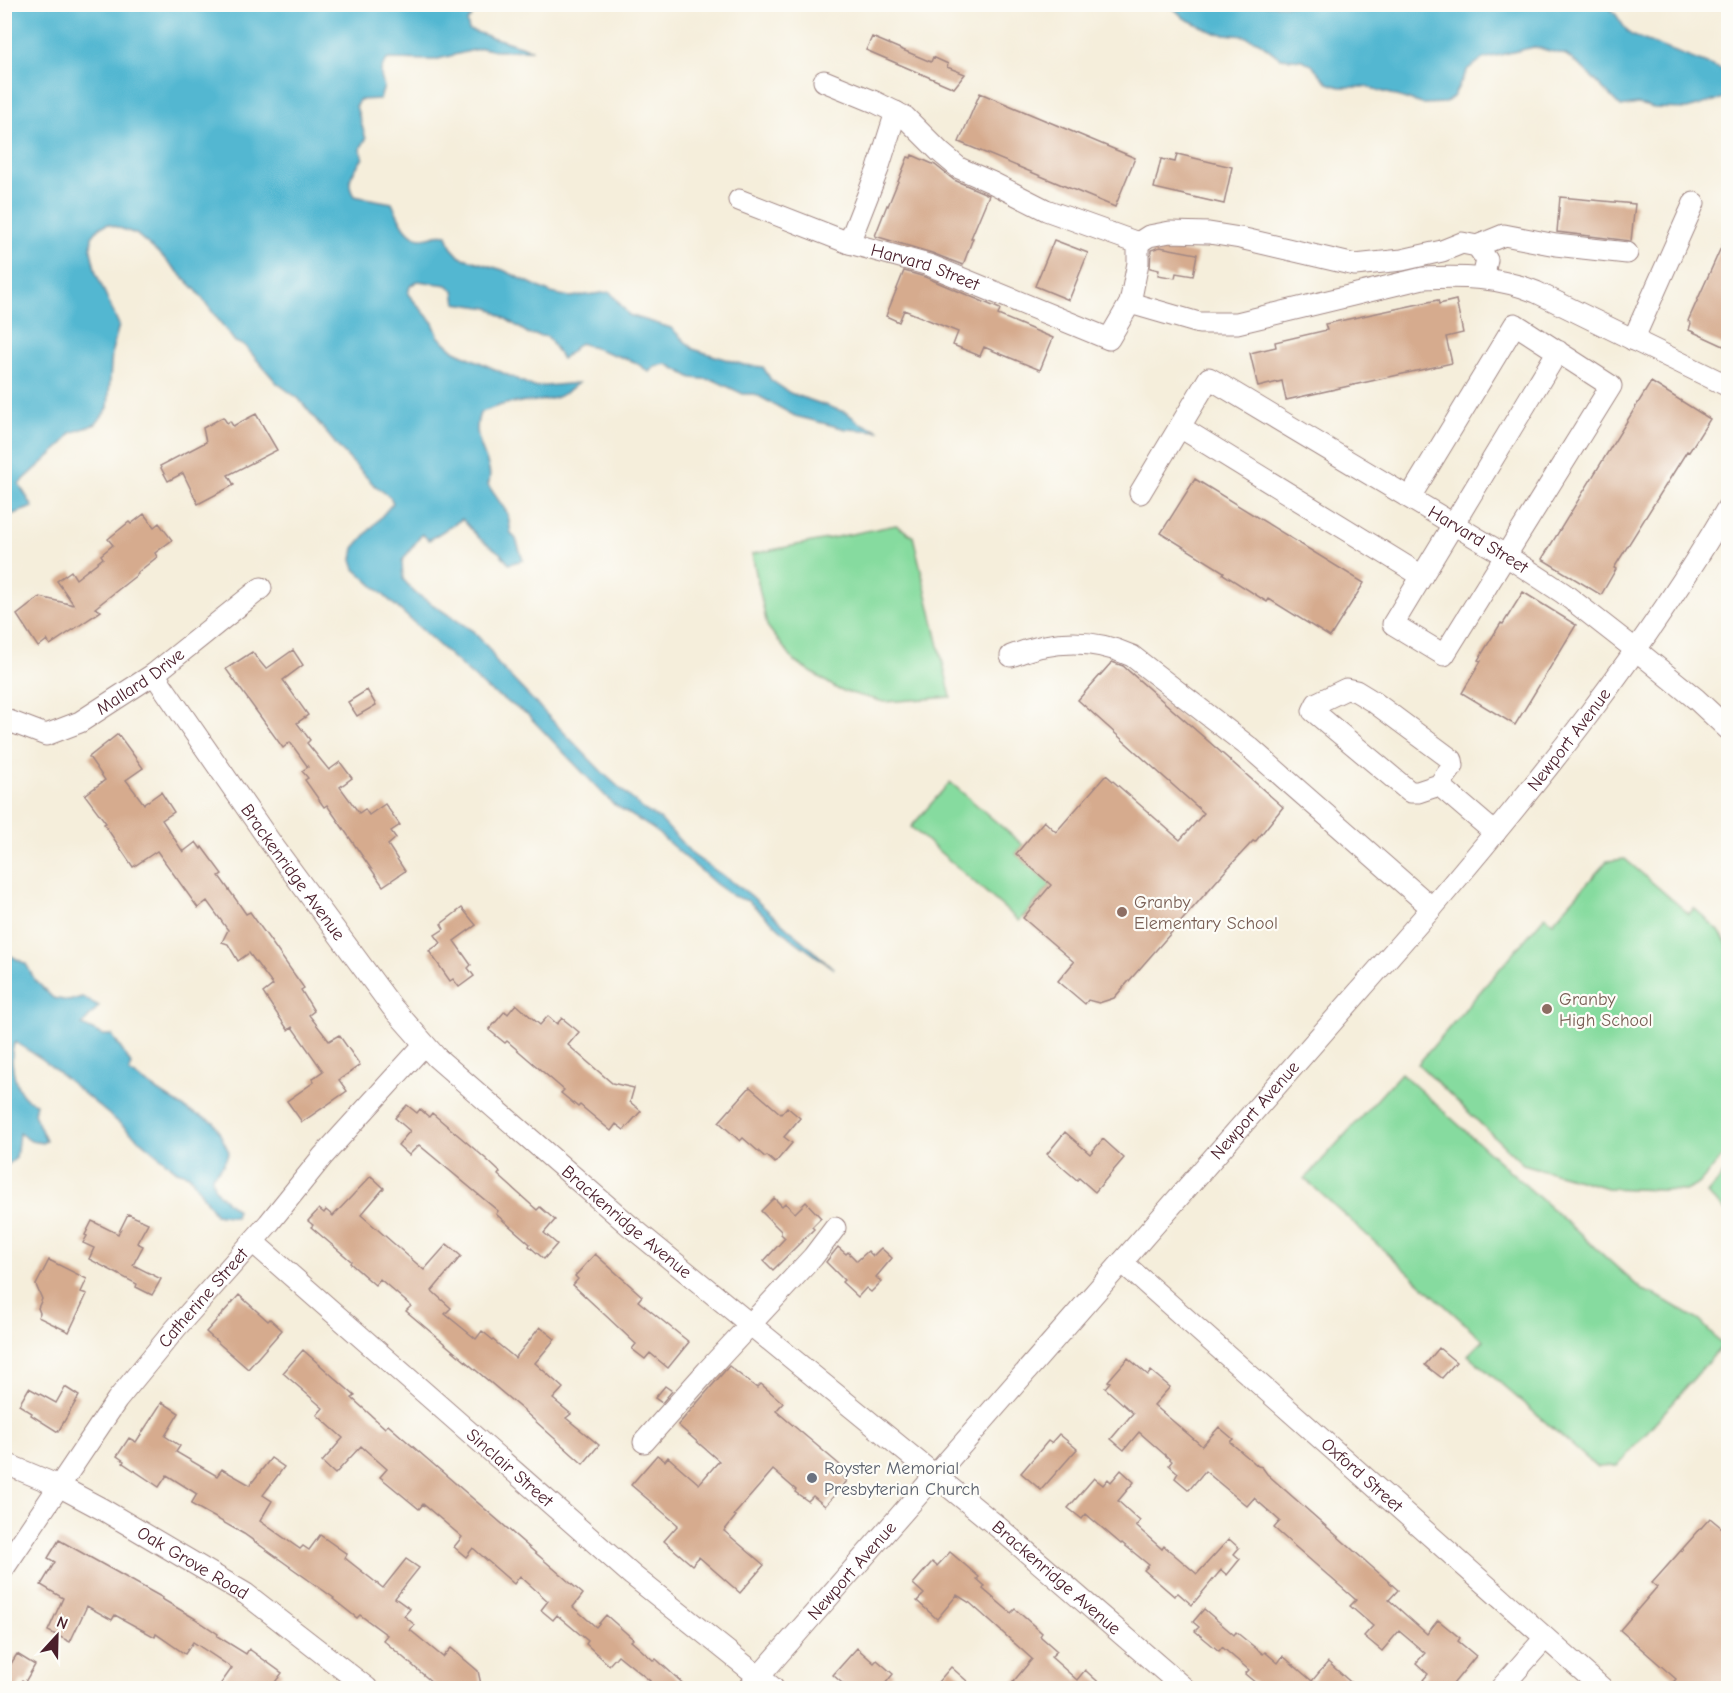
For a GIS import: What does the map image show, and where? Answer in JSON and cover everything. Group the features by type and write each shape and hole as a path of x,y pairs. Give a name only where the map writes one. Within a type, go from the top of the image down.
{"street":[{"path":"824,81 905,117 939,152 959,168 1046,210 1138,243"},
{"path":"849,243 878,169 896,112"},
{"name":"Harvard Street","path":"739,200 849,243 929,265 1109,339 1130,303"},
{"path":"1633,340 1694,203"},
{"path":"1138,243 1149,236 1170,232 1209,233 1355,265 1402,260 1442,251 1462,243 1477,246 1504,235 1556,245 1627,253"},
{"path":"1138,243 1138,262 1130,303 1199,323 1218,325 1237,323 1423,278 1451,276 1483,278 1503,281 1536,292 1728,386"},
{"path":"1477,246 1487,260 1483,278"},
{"path":"1410,497 1515,324 1558,351 1611,386 1444,655 1393,624 1558,351"},
{"name":"Harvard Street","path":"1180,427 1209,378 1410,497 1571,599 1696,699 1728,729"},
{"path":"1140,493 1180,427 1422,576"},
{"name":"Newport Avenue","path":"760,1685 936,1475 1432,908 1554,762 1668,604 1728,507"},
{"name":"Mallard Drive","path":"4,719 46,735 80,722 154,674 261,588"},
{"path":"1011,656 1030,648 1055,643 1115,648 1132,656 1249,747 1432,908"},
{"name":"Brackenridge Avenue","path":"154,674 271,843 392,1007 424,1045 630,1226 749,1326 936,1475 1184,1689"},
{"path":"1346,689 1356,691 1374,702 1452,760 1453,766 1439,785 1418,792 1410,792 1313,711 1317,703 1346,689"},
{"path":"1439,785 1495,833"},
{"name":"Catherine Street","path":"4,1568 117,1400 176,1328 253,1242 323,1156 424,1045"},
{"path":"644,1442 813,1257 835,1228"},
{"name":"Sinclair Street","path":"253,1242 760,1685"},
{"name":"Oxford Street","path":"1122,1262 1545,1638 1588,1684"},
{"name":"Oak Grove Road","path":"4,1463 59,1486 102,1509 246,1594 368,1689"},
{"path":"1501,1689 1545,1638"}],"green space":[{"path":"896,525 913,536 951,697 884,702 839,690 794,661 767,626 752,554"},
{"path":"950,782 1023,845 1016,854 1051,885 1019,921 911,827"},
{"path":"1625,859 1689,914 1694,908 1719,931 1728,945 1728,1150 1699,1184 1685,1191 1607,1188 1523,1164 1418,1064 1545,916 1553,922 1607,861"},
{"path":"1401,1073 1642,1290 1656,1295 1700,1321 1723,1345 1617,1466 1597,1467 1468,1355 1483,1340 1305,1179"},
{"path":"1728,1169 1728,1213 1707,1194"}],"water":[{"path":"5,4 472,5 472,16 467,22 469,30 533,50 497,51 482,48 434,60 388,59 381,69 384,87 380,99 359,100 356,106 366,139 360,149 363,158 350,181 354,196 392,203 403,225 412,235 423,238 447,235 451,247 460,257 503,270 551,293 570,297 610,292 629,315 671,328 693,349 744,365 763,367 771,380 790,393 847,413 860,423 880,431 846,429 795,416 755,394 743,394 714,380 692,378 667,364 655,366 649,372 635,362 580,343 562,359 548,337 529,334 489,308 456,303 454,291 447,285 418,281 410,286 408,294 433,323 439,337 455,351 534,387 578,383 554,398 508,404 480,413 477,433 489,469 488,485 508,514 511,534 516,539 523,560 509,564 500,553 479,538 462,519 429,540 422,534 402,561 403,579 415,593 473,631 490,650 497,663 603,773 644,810 660,819 693,855 748,893 834,969 788,936 748,901 733,896 716,884 652,828 613,804 527,714 487,689 355,569 352,560 354,548 393,503 390,497 373,484 339,448 299,399 277,383 245,346 235,342 196,290 136,234 108,224 100,227 92,237 91,251 96,273 119,325 112,351 108,408 96,424 71,433 61,446 19,484 33,507 5,517"},
{"path":"1170,5 1606,5 1631,35 1728,72 1728,97 1687,109 1654,108 1638,104 1621,107 1585,70 1566,55 1534,47 1483,59 1468,69 1453,97 1445,103 1422,104 1368,87 1340,87 1328,83 1312,65 1303,60 1280,58 1259,42 1244,36 1215,33 1184,18"},
{"path":"4,952 26,964 35,980 53,998 69,1001 82,997 99,1006 82,1025 103,1035 112,1035 131,1064 129,1072 189,1111 214,1122 229,1152 223,1165 212,1176 214,1187 237,1210 235,1217 215,1214 189,1175 177,1171 41,1058 15,1042 12,1063 16,1080 22,1094 36,1103 34,1114 46,1141 42,1143 31,1141 19,1133 16,1158 5,1167"}],"building":[{"path":"872,37 931,62 933,57 948,64 947,67 965,74 954,88 866,50"},
{"path":"980,93 1135,158 1115,207 959,142"},
{"path":"1177,154 1232,167 1224,204 1154,188 1161,159 1175,162"},
{"path":"912,155 935,165 954,180 989,195 971,238 973,238 963,265 875,236 908,157 911,158"},
{"path":"1560,197 1635,204 1631,241 1557,232"},
{"path":"1728,232 1728,348 1689,330 1691,323 1688,321"},
{"path":"1054,240 1088,253 1069,300 1035,286"},
{"path":"1160,247 1197,254 1193,276 1176,273 1175,278 1158,275 1159,270 1150,268 1151,250"},
{"path":"904,271 925,277 1000,309 998,315 1053,338 1040,370 984,347 980,356 953,345 958,332 904,310 899,322 886,316"},
{"path":"1438,300 1439,304 1456,300 1463,333 1446,337 1452,363 1286,400 1282,381 1258,387 1250,353 1276,347 1275,342 1327,330 1325,324"},
{"path":"1651,382 1710,419 1689,452 1687,451 1614,568 1616,569 1601,595 1542,559"},
{"path":"256,414 277,450 228,475 234,485 198,504 183,473 168,481 160,466 206,442 203,428 223,417 233,426"},
{"path":"1195,479 1364,583 1330,637 1269,599 1267,602 1161,533"},
{"path":"144,514 154,527 159,523 172,540 155,553 157,557 138,574 95,608 101,611 50,645 47,640 38,647 17,615 40,597 74,605 57,581 71,571 76,579 103,558 101,555 113,545 108,539 129,522 131,524"},
{"path":"1523,592 1576,625 1515,725 1462,693 1481,661 1478,660"},
{"path":"293,650 303,665 283,680 308,715 297,723 310,740 307,743 329,770 340,762 352,778 340,787 359,813 365,809 369,815 385,804 400,825 391,831 396,838 388,845 405,871 383,886 327,805 324,807 305,780 308,778 302,771 308,767 290,742 283,748 226,669 252,652 266,669"},
{"name":"Granby Elementary School","path":"1112,662 1123,666 1283,807 1255,842 1253,841 1227,869 1114,998 1099,1003 1088,1000 1085,1004 1058,981 1074,962 1023,918 1051,885 1016,854 1044,821 1056,832 1106,775 1180,840 1204,813 1078,700"},
{"path":"367,690 376,705 357,716 348,702"},
{"path":"118,734 143,768 126,780 144,804 161,792 174,812 162,820 183,852 196,842 201,849 202,847 222,874 219,876 246,914 250,912 304,988 301,990 314,1011 309,1015 329,1041 339,1035 360,1065 339,1080 347,1091 302,1122 287,1101 314,1082 312,1079 323,1071 292,1027 288,1030 263,993 273,985 249,953 238,961 228,944 222,942 228,930 207,901 198,908 157,851 133,867 104,824 106,823 85,795 105,780 89,757"},
{"path":"462,908 476,925 454,941 471,965 468,968 474,976 459,987 453,979 450,981 429,951 441,943 435,935 444,929 441,924"},
{"path":"516,1004 540,1025 548,1016 557,1024 562,1018 579,1032 568,1045 612,1083 634,1088 630,1102 641,1111 624,1130 616,1124 611,1131 580,1105 578,1107 561,1093 564,1090 507,1041 505,1043 489,1030 505,1011 508,1014"},
{"path":"750,1087 781,1114 787,1107 800,1118 784,1137 792,1143 775,1163 743,1138 740,1141 719,1122"},
{"path":"407,1105 417,1113 420,1109 429,1117 432,1113 485,1158 500,1172 498,1175 537,1210 540,1207 555,1220 544,1233 557,1244 544,1259 496,1214 498,1211 419,1145 409,1155 398,1145 410,1131 395,1118"},
{"path":"1065,1132 1090,1154 1103,1139 1124,1158 1095,1192 1047,1154"},
{"path":"371,1176 384,1188 361,1215 424,1270 447,1244 461,1256 432,1291 451,1308 445,1314 476,1339 482,1331 515,1358 540,1327 555,1339 535,1363 563,1388 553,1399 571,1414 566,1418 599,1445 583,1464 406,1311 411,1306 380,1279 375,1285 311,1227 313,1225 308,1221 319,1209 324,1213 326,1210 333,1216"},
{"path":"774,1198 782,1206 785,1203 795,1213 806,1202 821,1218 812,1227 814,1229 773,1270 764,1261 785,1238 761,1211"},
{"path":"128,1214 148,1223 137,1243 143,1246 133,1265 161,1279 152,1295 136,1287 137,1284 89,1259 94,1248 83,1243 92,1221 118,1234"},
{"path":"838,1247 846,1254 848,1252 857,1261 868,1251 873,1256 881,1248 892,1258 876,1277 881,1282 871,1292 866,1288 858,1297 826,1262"},
{"path":"595,1254 642,1296 638,1301 689,1342 668,1368 650,1353 645,1359 632,1349 636,1344 573,1285 578,1279 575,1276"},
{"path":"49,1260 87,1279 81,1292 87,1294 69,1332 38,1317 40,1313 38,1308 42,1299 36,1285"},
{"path":"239,1295 268,1321 270,1319 282,1330 248,1369 206,1332"},
{"path":"1439,1348 1456,1362 1442,1378 1425,1365"},
{"path":"303,1350 355,1396 352,1398 385,1428 388,1425 583,1594 573,1607 596,1627 606,1615 633,1639 631,1641 654,1661 656,1659 689,1689 644,1689 650,1681 618,1655 609,1665 586,1644 588,1641 557,1615 553,1620 541,1610 548,1601 520,1576 514,1584 473,1548 466,1557 454,1547 462,1537 423,1504 419,1509 380,1477 387,1469 361,1446 335,1474 322,1462 343,1438 317,1415 323,1408 283,1373"},
{"path":"1128,1358 1148,1375 1151,1371 1170,1387 1154,1405 1202,1446 1219,1427 1233,1439 1230,1442 1262,1467 1267,1474 1398,1590 1389,1600 1427,1634 1438,1620 1460,1638 1458,1641 1476,1656 1449,1689 1433,1689 1423,1680 1428,1674 1416,1663 1425,1653 1399,1631 1382,1651 1364,1636 1373,1626 1350,1606 1356,1600 1274,1528 1280,1521 1254,1498 1247,1506 1205,1471 1189,1490 1175,1478 1178,1473 1169,1465 1172,1461 1139,1432 1124,1450 1111,1439 1133,1413 1105,1388 1110,1382 1108,1381"},
{"name":"Royster Memorial Presbyterian Church","path":"729,1366 757,1388 761,1384 783,1403 776,1411 840,1465 835,1471 847,1481 825,1506 813,1496 808,1501 795,1492 796,1490 773,1470 734,1515 736,1516 724,1531 764,1565 740,1593 699,1557 692,1565 664,1541 678,1525 631,1485 657,1455 665,1461 668,1457 699,1484 719,1461 678,1425"},
{"path":"665,1386 672,1391 662,1403 655,1398"},
{"path":"65,1387 79,1396 58,1432 19,1405 29,1388 56,1403"},
{"path":"162,1402 179,1413 165,1436 180,1446 176,1452 217,1476 222,1469 250,1485 271,1458 284,1467 263,1495 272,1501 260,1521 300,1549 303,1546 309,1550 320,1535 347,1554 345,1558 383,1588 406,1559 419,1568 395,1598 410,1609 404,1616 415,1625 410,1630 443,1657 451,1648 478,1671 482,1689 440,1689 383,1640 387,1635 360,1615 357,1618 334,1598 244,1534 191,1504 197,1494 167,1475 159,1487 123,1463 124,1461 117,1456 129,1438 136,1442"},
{"path":"1059,1434 1077,1449 1041,1490 1021,1473 1048,1441 1051,1443"},
{"path":"1121,1470 1134,1482 1118,1501 1140,1521 1136,1526 1162,1549 1164,1546 1197,1574 1229,1539 1239,1548 1234,1554 1240,1559 1227,1575 1221,1570 1192,1605 1178,1593 1174,1596 1144,1570 1149,1565 1086,1514 1082,1519 1068,1508 1094,1478 1103,1485 1108,1479 1111,1482"},
{"path":"1710,1518 1728,1533 1728,1689 1667,1689 1676,1679 1620,1630 1657,1587 1652,1583"},
{"path":"59,1540 163,1598 246,1654 249,1649 282,1673 270,1689 217,1689 232,1668 193,1642 185,1654 156,1634 155,1637 115,1615 112,1620 87,1606 70,1642 48,1631 63,1598 41,1585 55,1562 48,1558"},
{"path":"950,1552 979,1577 977,1579 985,1586 983,1589 1011,1613 1015,1609 1042,1633 1040,1636 1057,1651 1051,1657 1077,1680 1085,1670 1106,1689 1020,1689 1013,1682 1032,1659 970,1603 957,1595 937,1619 917,1601 924,1594 913,1584 932,1562 937,1566"},
{"path":"1204,1609 1234,1635 1236,1632 1278,1663 1283,1656 1312,1681 1328,1662 1358,1689 1263,1689 1245,1674 1249,1670 1222,1647 1219,1651 1195,1631 1199,1627 1193,1622"},
{"path":"857,1648 874,1663 877,1660 893,1674 881,1689 849,1689 833,1675"},
{"path":"17,1654 35,1665 25,1682 22,1680 17,1689 4,1689 4,1675"},
{"path":"951,1667 976,1689 932,1689"}],"place":[{"name":"Granby Elementary School","path":"1122,912"},
{"name":"Granby High School","path":"1547,1009"},
{"name":"Royster Memorial Presbyterian Church","path":"812,1478"}]}
